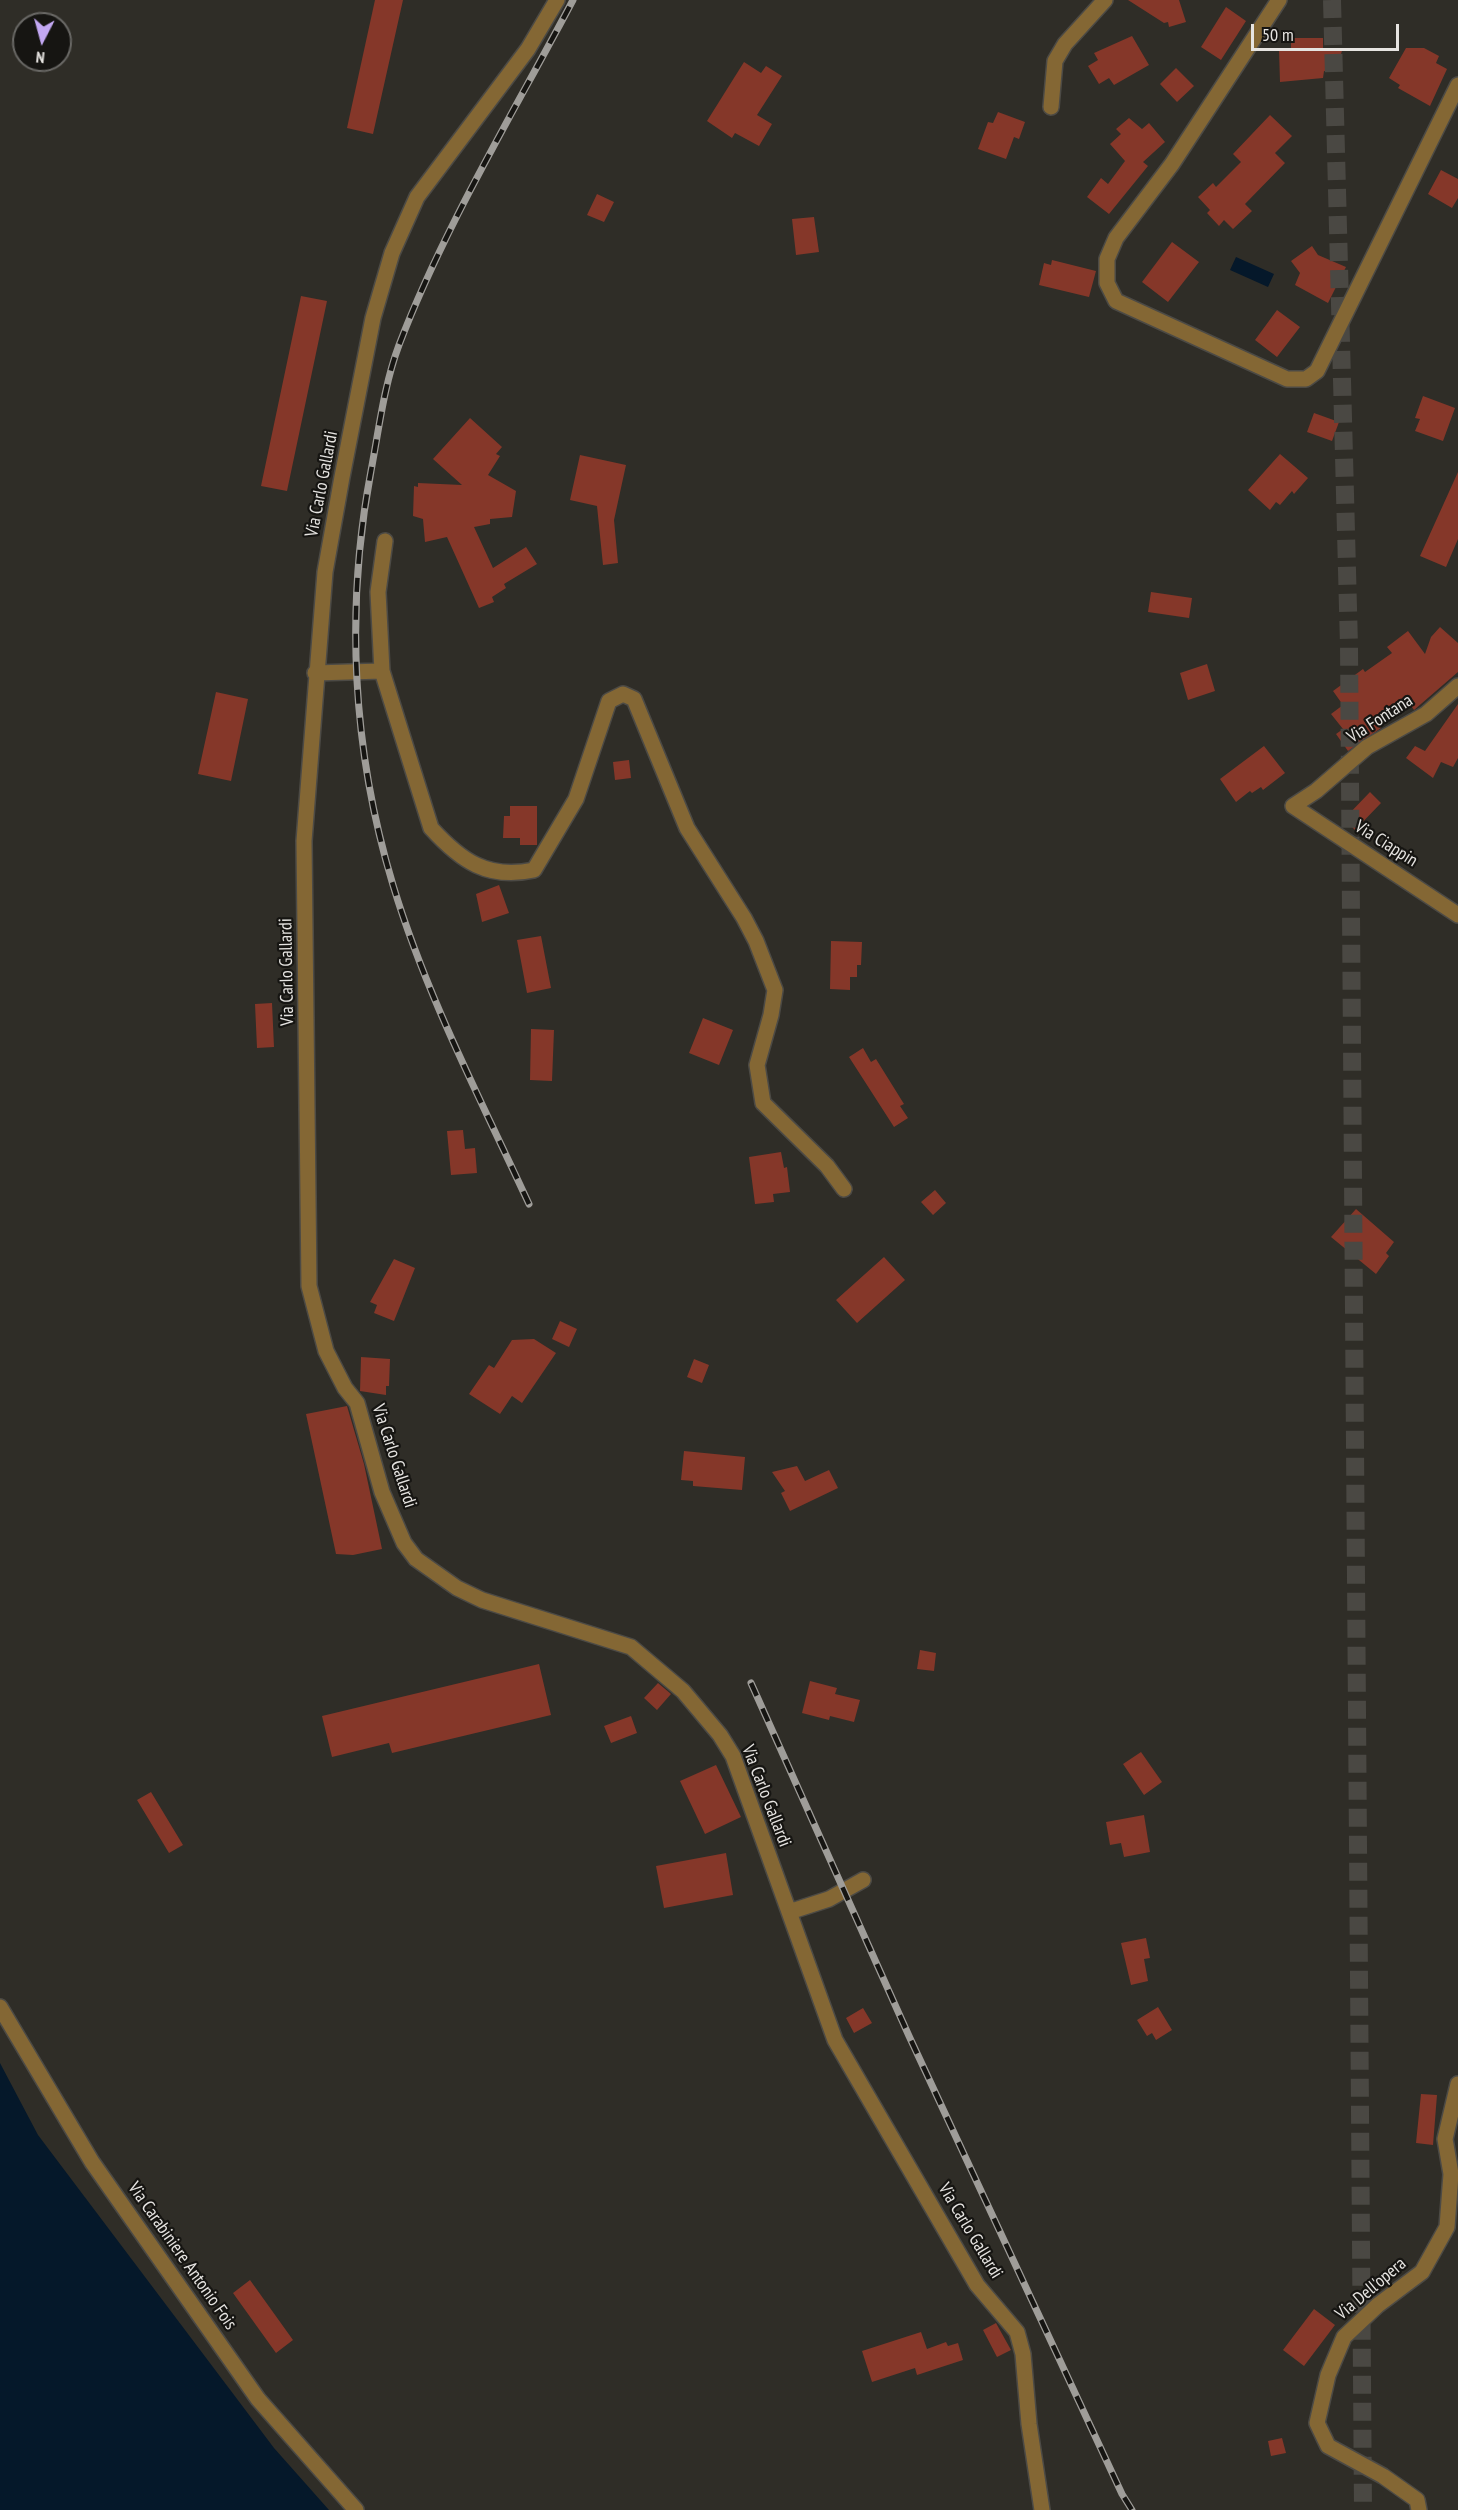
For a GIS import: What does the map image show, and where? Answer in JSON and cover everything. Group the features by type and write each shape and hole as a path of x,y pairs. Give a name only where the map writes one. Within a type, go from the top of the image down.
{"street":[{"name":"Via Carlo Gallardi","path":"557,0 528,49 417,197 392,253 373,318 325,572 315,673 304,841 309,1287 326,1351 345,1388 357,1403 382,1492 404,1543 416,1559 457,1588 482,1600 630,1647 683,1691 720,1735 733,1756 835,2040 977,2284 1017,2332 1023,2354 1029,2424 1042,2510"},
{"path":"1051,107 1054,61 1065,44 1105,0"},
{"path":"1279,0 1172,164 1116,238 1107,259 1107,283 1116,301 1189,337 1287,379 1306,379 1317,371 1458,85"},
{"path":"385,541 381,556 378,592 382,671 431,828 445,843 469,860 501,874 525,872 538,866 576,799 609,701 623,694 634,699 687,828 744,918 773,983 774,1002 757,1065 763,1103 827,1166 844,1188"},
{"path":"315,673 382,671"},
{"name":"Via Fontana","path":"1293,807 1316,791 1367,747 1426,714 1458,686"},
{"name":"Via Ciappin","path":"1293,807 1458,915"},
{"path":"789,1912 829,1899 863,1880"},
{"name":"Via Carabiniere Antonio Fois","path":"0,2007 92,2162 258,2399 356,2510"},
{"name":"Via Dell'opera","path":"1419,2510 1417,2500 1383,2476 1328,2446 1317,2423 1328,2375 1344,2337 1378,2305 1422,2272 1446,2227 1451,2174 1445,2139 1458,2084"}],"water":[{"path":"1236,257 1274,274 1268,287 1230,270"},
{"path":"0,2063 38,2135 274,2448 329,2510 0,2510"}],"building":[{"path":"375,0 403,0 373,134 347,128"},
{"path":"1128,0 1179,0 1186,22 1169,27 1168,22 1164,23"},
{"path":"1226,7 1246,21 1221,60 1201,47"},
{"path":"1132,36 1149,65 1114,85 1109,78 1099,84 1088,66 1098,60 1094,53"},
{"path":"1291,38 1323,38 1323,48 1343,48 1335,71 1324,71 1323,78 1280,82 1279,49 1291,49"},
{"path":"1406,48 1424,48 1439,56 1436,63 1447,69 1430,106 1398,88 1400,85 1389,78"},
{"path":"744,62 761,73 766,66 782,76 757,115 772,124 759,146 735,133 732,138 707,121"},
{"path":"1176,68 1194,86 1177,102 1160,84"},
{"path":"998,112 1025,122 1019,139 1014,137 1006,159 978,149 988,122 993,123"},
{"path":"1270,115 1292,136 1275,153 1285,163 1245,204 1252,211 1233,229 1224,220 1219,226 1207,213 1210,210 1198,197 1213,183 1216,187 1241,162 1233,154"},
{"path":"1129,118 1142,129 1149,123 1165,142 1143,162 1148,166 1109,214 1087,197 1101,178 1108,184 1125,161 1110,144 1121,134 1116,129"},
{"path":"1441,170 1458,179 1458,198 1452,208 1428,194"},
{"path":"597,194 614,202 604,222 587,215"},
{"path":"814,217 819,252 796,255 792,219"},
{"path":"1172,242 1199,262 1168,302 1142,282"},
{"path":"1312,246 1318,255 1346,267 1328,303 1295,285 1300,273 1291,261"},
{"path":"1052,260 1096,271 1089,297 1039,285 1044,263 1051,265"},
{"path":"301,296 327,301 287,491 261,486"},
{"path":"1277,310 1300,327 1277,357 1255,340"},
{"path":"1423,396 1455,408 1443,441 1415,431 1420,419 1415,418"},
{"path":"1314,413 1339,422 1332,441 1307,432"},
{"path":"470,418 502,447 496,454 500,456 488,475 516,491 512,517 490,519 490,524 474,527 493,568 526,547 537,564 504,584 506,588 492,597 494,602 479,608 447,537 425,542 423,519 413,516 414,486 418,487 418,483 462,485 433,459"},
{"path":"1280,454 1308,478 1294,494 1292,491 1280,505 1276,502 1270,510 1248,490"},
{"path":"580,455 626,465 614,520 618,563 603,565 597,506 570,500"},
{"path":"1458,472 1458,539 1446,567 1420,556"},
{"path":"1151,592 1192,598 1189,618 1148,612"},
{"path":"1440,627 1458,643 1458,672 1414,710 1407,700 1377,722 1381,728 1348,751 1336,734 1343,729 1331,714 1343,705 1333,691 1363,669 1365,672 1392,653 1387,647 1408,631 1425,654 1431,637"},
{"path":"1207,664 1215,691 1188,700 1180,673"},
{"path":"216,692 248,699 231,781 198,774"},
{"path":"1458,704 1458,758 1453,767 1441,762 1433,778 1406,758 1415,746 1425,751"},
{"path":"1264,746 1285,773 1263,790 1261,787 1252,793 1250,791 1236,802 1220,779"},
{"path":"629,760 631,778 615,780 613,762"},
{"path":"1370,792 1381,803 1355,830 1344,819"},
{"path":"510,806 537,806 537,845 520,845 520,838 503,838 504,816 510,816"},
{"path":"499,885 509,913 482,922 476,894"},
{"path":"541,936 551,988 527,993 517,940"},
{"path":"831,941 862,942 861,965 857,965 857,977 850,977 850,990 830,989"},
{"path":"272,1003 274,1047 257,1048 255,1004"},
{"path":"703,1018 733,1030 719,1065 689,1053"},
{"path":"531,1029 554,1030 552,1081 530,1080"},
{"path":"863,1048 871,1062 876,1059 904,1104 900,1106 908,1118 894,1127 849,1057"},
{"path":"463,1130 465,1149 475,1148 477,1173 451,1175 447,1131"},
{"path":"781,1152 784,1168 787,1167 790,1192 773,1194 774,1202 755,1204 749,1157"},
{"path":"935,1190 946,1203 933,1215 921,1202"},
{"path":"1356,1209 1394,1242 1386,1253 1389,1256 1376,1274 1331,1237"},
{"path":"884,1257 905,1280 857,1323 836,1300"},
{"path":"394,1259 415,1268 394,1321 374,1313 377,1305 370,1302"},
{"path":"560,1321 577,1329 569,1347 552,1339"},
{"path":"534,1339 556,1353 522,1403 512,1396 500,1414 469,1394 489,1365 494,1368 512,1340"},
{"path":"361,1357 390,1359 389,1386 386,1386 386,1395 360,1391"},
{"path":"694,1359 709,1365 702,1383 687,1377"},
{"path":"347,1406 364,1464 382,1549 353,1555 336,1554 306,1414"},
{"path":"684,1451 745,1457 742,1490 693,1486 693,1481 681,1480"},
{"path":"797,1466 805,1481 829,1470 838,1488 790,1511 781,1493 785,1491 772,1472"},
{"path":"920,1650 936,1653 934,1671 917,1669"},
{"path":"539,1664 551,1715 392,1753 389,1743 332,1757 322,1716"},
{"path":"810,1681 837,1688 835,1694 860,1700 854,1722 830,1716 829,1720 802,1713"},
{"path":"658,1683 671,1694 657,1710 644,1698"},
{"path":"631,1716 637,1733 611,1743 604,1726"},
{"path":"1141,1752 1162,1782 1144,1795 1123,1764"},
{"path":"716,1765 741,1817 705,1834 680,1781"},
{"path":"151,1792 183,1845 169,1853 137,1800"},
{"path":"1144,1815 1150,1852 1124,1857 1121,1843 1110,1845 1106,1822"},
{"path":"726,1853 733,1895 664,1908 656,1866"},
{"path":"1146,1938 1150,1958 1144,1959 1148,1981 1131,1985 1121,1943"},
{"path":"1158,2007 1172,2030 1156,2040 1152,2033 1147,2036 1137,2020"},
{"path":"863,2008 872,2023 854,2033 846,2018"},
{"path":"1421,2094 1437,2095 1433,2145 1416,2143"},
{"path":"250,2280 293,2340 276,2353 233,2293"},
{"path":"1314,2309 1335,2325 1304,2366 1283,2350"},
{"path":"996,2323 1011,2350 997,2357 983,2330"},
{"path":"921,2332 927,2349 946,2342 948,2346 958,2343 963,2360 917,2375 915,2368 872,2382 862,2351"},
{"path":"1282,2438 1286,2453 1271,2456 1268,2441"}],"tunnel":[{"path":"1332,0 1349,646 1363,2510"}],"railway":[{"path":"529,1204 438,1007 421,967 393,885 379,834 361,731 356,627 363,523 382,407 399,345 458,214 573,0"},
{"path":"751,1683 909,2036 1122,2494 1132,2510"}]}
